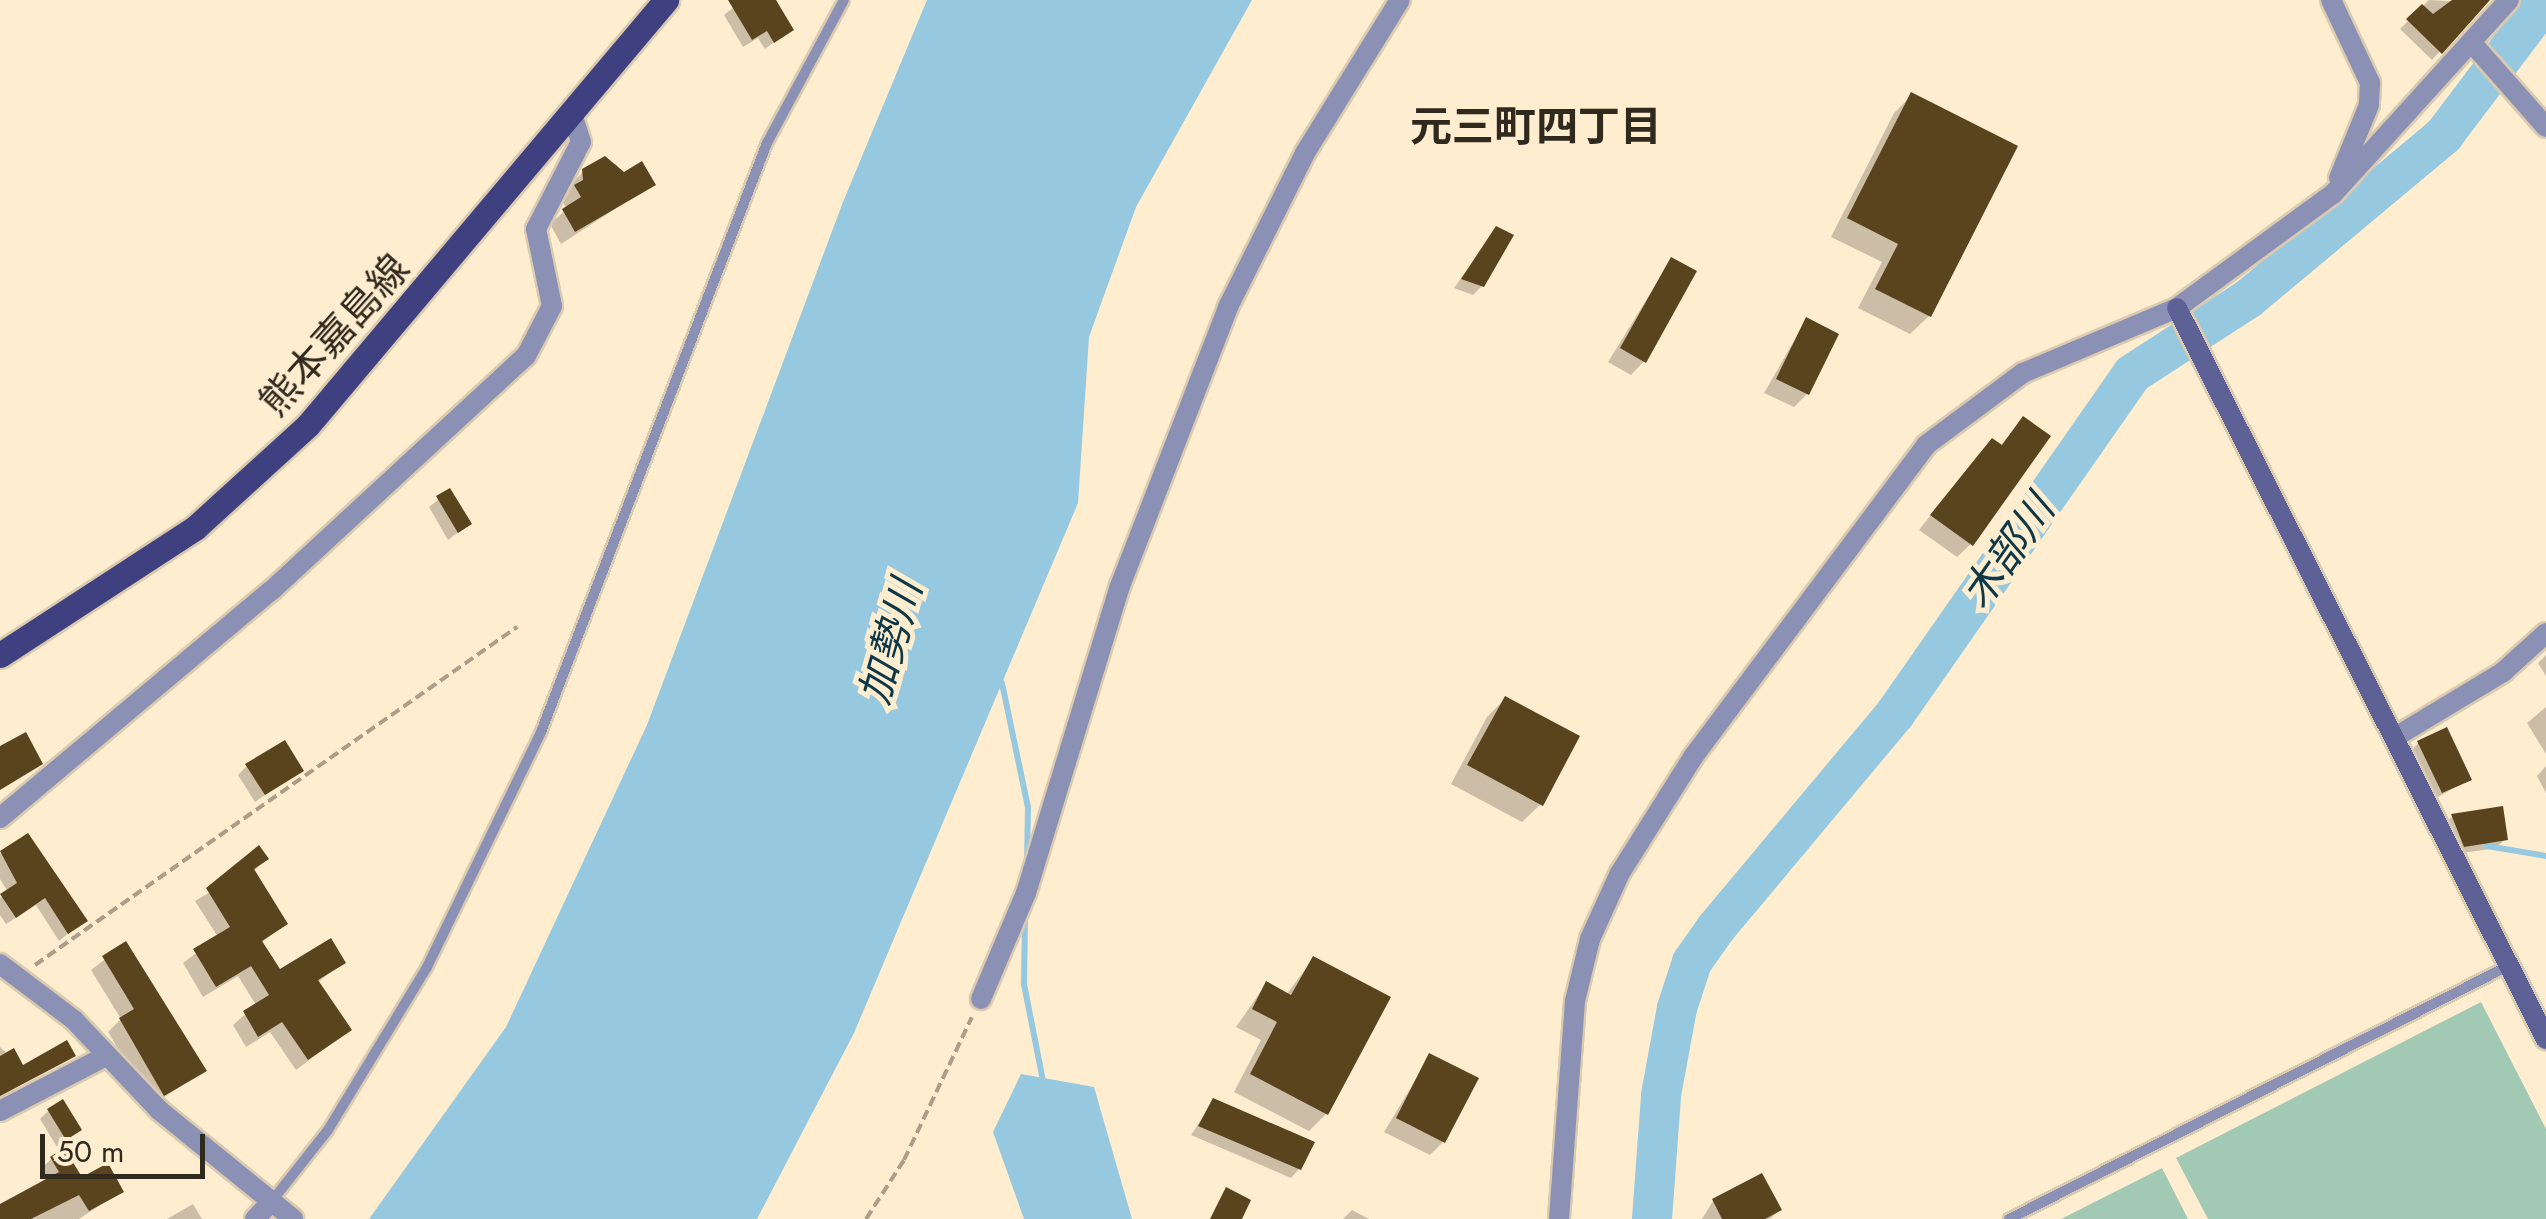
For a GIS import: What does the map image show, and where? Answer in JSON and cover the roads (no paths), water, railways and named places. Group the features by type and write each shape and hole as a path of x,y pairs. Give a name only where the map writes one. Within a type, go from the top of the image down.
{"main road":[{"name":"熊本嘉島線","path":"0,655 196,527 308,425 666,0"}],"street":[{"path":"981,999 1026,893 1120,586 1208,371 1228,306 1305,154 1400,0"},
{"path":"2330,0 2370,83 2369,105 2333,194"},
{"path":"1560,1219 1573,1018 1590,938 1620,872 1693,757 1926,445 2023,373 2181,315 2333,194 2509,0"},
{"path":"2472,42 2546,127"},
{"path":"0,818 271,591 526,356 552,306 536,229 580,142 572,114"},
{"path":"2181,315 2397,736 2546,1039"},
{"path":"2397,736 2503,672 2546,633"},
{"path":"9,970 74,1020 104,1058 293,1219"},
{"path":"0,1111 104,1058"},
{"path":"255,1219 272,1201"}],"lane":[{"path":"272,1201 328,1130 426,968 541,732 767,143 844,0"},
{"path":"2009,1219 2511,965"}],"water":[{"name":"加勢川","path":"927,0 1252,0 1136,207 1089,337 1078,503 854,1033 757,1219 369,1219 506,1027 647,725 843,202"},
{"path":"1021,1074 1094,1087 1132,1219 1024,1219 993,1132"}],"waterway":[{"name":"木部川","path":"1652,1219 1661,1095 1677,1008 1692,962 1716,928 1895,714 2132,374 2248,299 2444,135 2546,0"},
{"path":"1002,683 1028,807 1027,863"},
{"path":"2487,846 2546,856"},
{"path":"1025,915 1024,984 1044,1086"}],"district":[{"name":"元三町四丁目","path":"1536,127"}]}
